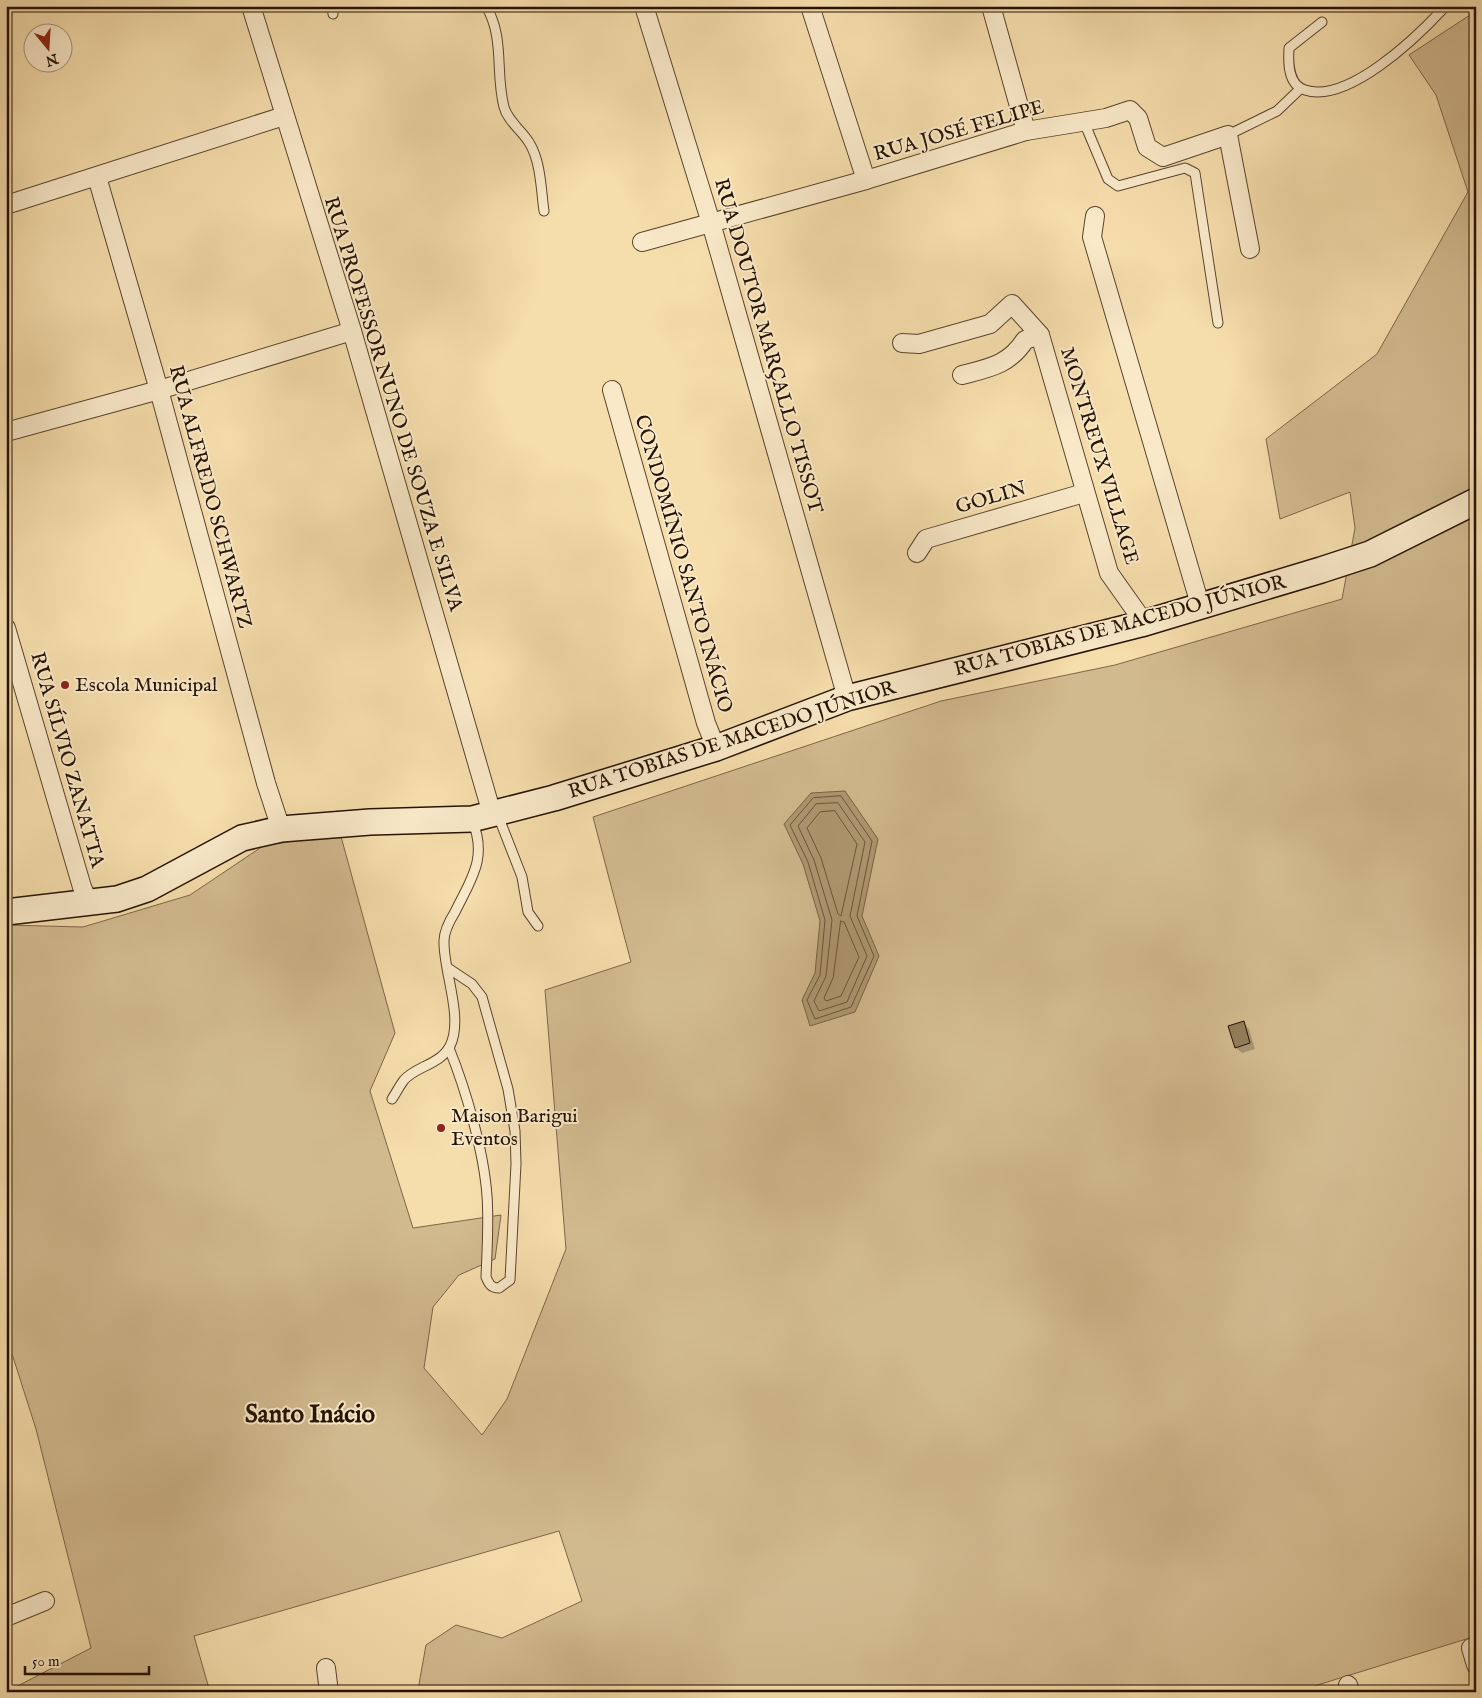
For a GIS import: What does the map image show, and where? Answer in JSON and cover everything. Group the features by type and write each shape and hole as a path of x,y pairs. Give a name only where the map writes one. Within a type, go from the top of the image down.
{"street":[{"name":"RUA PROFESSOR NUNO DE SOUZA E SILVA","path":"251,6 352,331 487,816"},
{"name":"RUA DOUTOR MARÇALLO TISSOT","path":"644,6 710,223 847,698"},
{"path":"810,6 866,180"},
{"path":"991,6 1026,131"},
{"name":"RUA JOSÉ FELIPE","path":"642,242 866,180 1026,131 1106,118 1130,110 1138,118 1146,147 1163,157 1228,135"},
{"path":"6,205 284,116"},
{"path":"1228,135 1250,249"},
{"name":"RUA ALFREDO SCHWARTZ","path":"97,177 159,390 266,783 281,829"},
{"path":"1095,216 1092,237 1201,608"},
{"name":"MONTREUX VILLAGE","path":"902,343 918,344 990,324 1012,304 1040,335 1084,493 1109,573 1138,614 1141,624"},
{"path":"6,432 159,390 352,331"},
{"path":"962,375 1000,365 1019,349 1025,340 1040,335"},
{"name":"CONDOMÍNIO SANTO INÁCIO","path":"612,390 706,723 716,748"},
{"name":"GOLIN","path":"917,553 926,539 1084,493"},
{"name":"RUA TOBIAS DE MACEDO JÚNIOR","path":"6,912 117,899 147,889 242,838 281,829 487,816 554,798 716,748 847,698 1201,608 1370,554 1476,501"},
{"name":"RUA SÍLVIO ZANATTA","path":"6,628 82,887 89,902"},
{"path":"6,1617 45,1601"},
{"path":"326,1668 329,1692"}],"lane":[{"path":"486,6 496,28 505,109 530,143 534,152 544,211"},
{"path":"1322,22 1289,48 1288,70 1300,89 1314,93 1332,92 1366,76 1421,33 1442,10 1442,6"},
{"name":"RUA JOSÉ FELIPE","path":"1228,135 1277,111 1300,89"},
{"path":"1084,122 1108,179 1118,186 1185,168 1195,173 1218,323"},
{"path":"487,816 522,877 528,912 538,926"},
{"path":"392,1099 405,1078 433,1064 449,1048 454,1035 452,993 444,939 450,921 476,874 479,852 478,833 487,816"},
{"path":"448,968 472,984 482,997 508,1089 512,1114 516,1164 510,1280 499,1288 494,1288 486,1277 487,1197 484,1174 463,1084 449,1048"}],"shaded area":[{"path":"1476,11 1476,1636 1295,1692 422,1692 419,1684 426,1645 456,1625 502,1638 582,1601 559,1531 194,1636 210,1692 6,1692 91,1648 36,1429 6,1335 6,925 83,927 190,895 263,846 340,833 395,1033 370,1091 413,1228 501,1215 495,1259 459,1275 433,1307 424,1368 482,1435 507,1399 566,1249 545,990 631,962 593,817 941,701 1115,665 1342,599 1355,528 1350,492 1280,519 1266,439 1377,354 1468,192 1436,95 1409,55"}],"water":[{"path":"845,791 878,839 862,916 879,956 855,1012 810,1026 802,1000 815,973 820,921 803,864 784,824 811,793"}],"building":[{"path":"1244,1021 1250,1043 1235,1048 1228,1026"}],"place":[{"name":"Escola Municipal","path":"65,685"},
{"name":"Maison Barigui Eventos","path":"441,1128"}],"district":[{"name":"Santo Inácio","path":"310,1415"}]}
